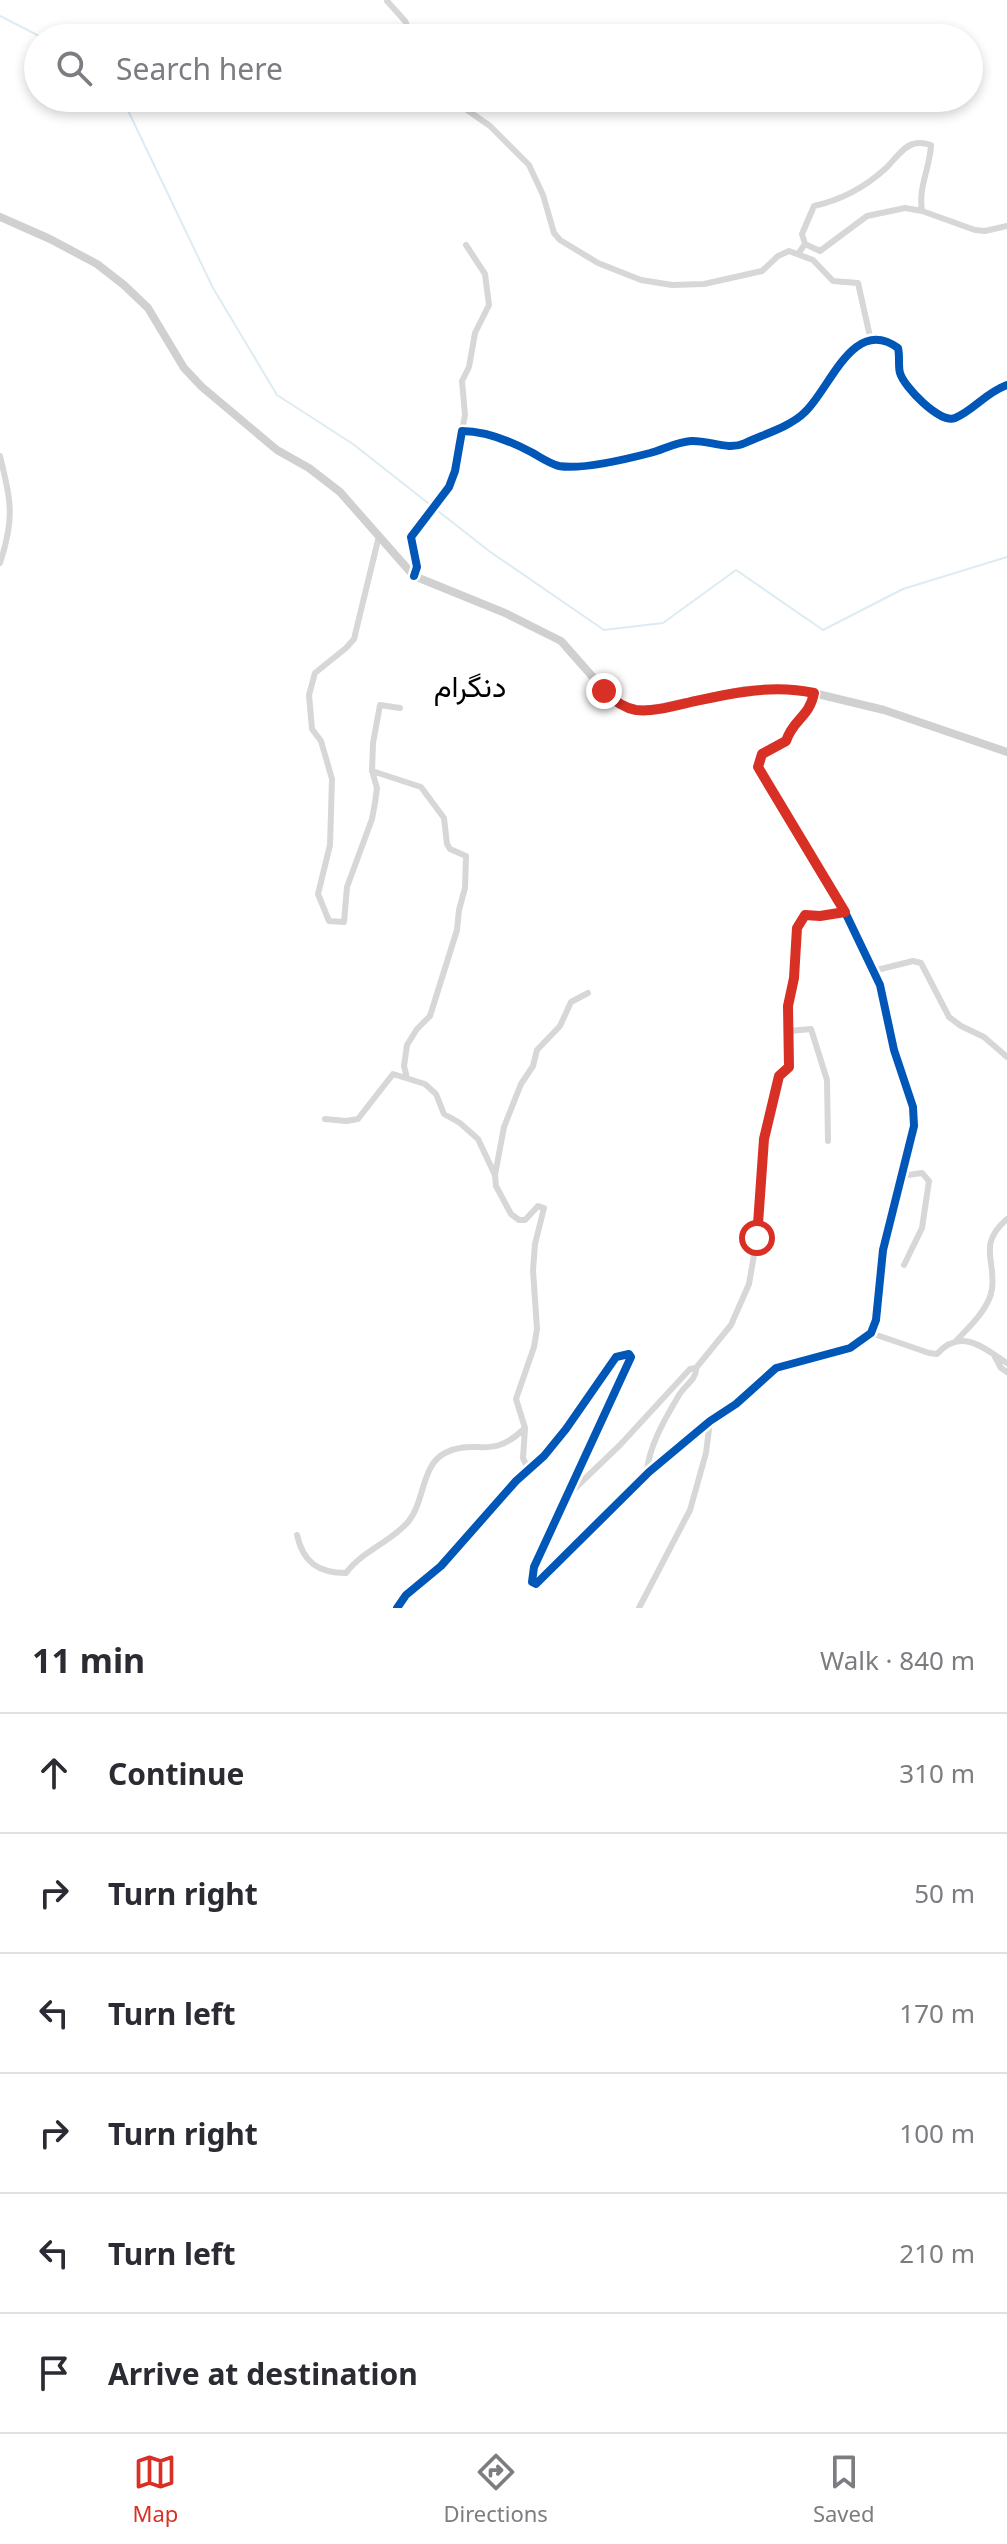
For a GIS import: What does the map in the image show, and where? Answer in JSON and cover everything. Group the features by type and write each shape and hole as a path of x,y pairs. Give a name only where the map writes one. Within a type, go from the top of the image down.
{"main road":[{"path":"0,217 97,264 124,285 148,308 184,368 202,387 277,450 328,482 414,576 548,633 572,652 614,701 636,710 672,706 745,690 781,689 814,693 884,710 1007,752"}],"street":[{"path":"388,0 406,24"},
{"path":"470,112 490,126 529,165 543,195 554,233 560,240 598,263 641,280 672,285 704,284 762,271 784,252 798,254 813,260 833,281 858,283 871,341"},
{"path":"922,211 920,192 928,175 927,163 932,150 926,143 914,143 883,171 853,192 835,202 814,206 802,234 805,244 820,251 867,216 905,208 975,230 1007,226"},
{"path":"798,254 805,244"},
{"path":"414,576 417,567 411,537 453,479 465,415 462,381 469,367 475,333 489,305 485,274 466,245"},
{"path":"462,431 477,431 515,444 558,466 624,459 695,441 726,446 743,445 806,412 844,359 857,347 871,341 888,341 898,348 899,373 940,417 956,417 985,395 1007,385"},
{"path":"0,456 12,503 0,563"},
{"path":"379,536 354,639 315,673 309,695 309,720 321,741 332,779 330,845 318,894 329,921 333,923 344,922 347,887 372,819 377,788 372,771 380,705 400,708"},
{"path":"397,1608 402,1599 441,1566 460,1541 544,1456 616,1357 629,1354 629,1363 534,1567 532,1582 536,1584 647,1473 710,1421 736,1404 776,1368 850,1348 871,1333 876,1320 883,1250 914,1126 913,1107 894,1050 880,985 845,912 758,767 762,754 786,741 791,727 809,712 814,693"},
{"path":"372,771 421,787 444,818 450,849 466,856 465,888 455,938 430,1016 407,1045 404,1066 407,1078"},
{"path":"647,1473 650,1456 664,1423 683,1390 695,1377 696,1368 731,1325 749,1284 757,1238 767,1119 779,1076 789,1067 788,1006 800,919 805,915 845,912"},
{"path":"873,971 913,961 921,963 949,1017 984,1037 1007,1057"},
{"path":"528,1469 523,1458 525,1428 516,1399 537,1329 533,1270 535,1244 544,1208 538,1206 525,1220 519,1220 511,1214 497,1192 495,1175 504,1127 521,1084 533,1066 537,1050 560,1026 571,1002 588,993"},
{"path":"789,1031 809,1028 815,1039 827,1080 828,1141"},
{"path":"325,1119 358,1119 385,1087 390,1076 407,1078 431,1089 444,1114 478,1139 495,1175"},
{"path":"901,1176 922,1173 929,1181 922,1228 904,1265"},
{"path":"956,1341 983,1310 991,1293 990,1243 999,1226 1007,1219"},
{"path":"871,1333 937,1354 947,1344 956,1341 978,1344 1007,1363"},
{"path":"994,1355 1007,1372"},
{"path":"568,1495 620,1445 690,1369 696,1368"},
{"path":"639,1608 690,1510 706,1453 710,1421"},
{"path":"297,1535 301,1552 309,1562 326,1570 346,1573 410,1521 433,1462 443,1453 460,1447 491,1448 506,1444 525,1428"}],"waterway":[{"path":"0,16 24,28"},
{"path":"129,112 213,288 277,395 353,444 489,551 604,630 663,623 736,570 823,630 903,589 1007,557"}],"cycle path":[{"path":"414,576 417,567 411,537 449,487 462,431 498,437 552,464 569,467 617,461 686,442 739,445 799,417 844,359 868,341 882,340 898,348 900,373 908,387 932,410 948,418 962,415 992,392 1007,385"},
{"path":"397,1608 406,1595 441,1566 516,1481 544,1456 616,1357 629,1354 631,1357 534,1567 532,1582 536,1584 649,1472 710,1421 736,1404 776,1368 850,1348 871,1333 876,1320 883,1250 914,1126 913,1107 894,1050 880,985 845,912 758,767 762,754 786,741 809,708 814,693"}],"district":[{"name":"دنگرام","path":"470,687"}],"route":[{"path":"604,691 614,701 636,710 672,706 745,690 781,689 814,693 809,712 791,727 786,741 762,754 758,767 845,912 805,915 797,928 794,978 788,1006 789,1067 779,1076 776,1095 768,1112 757,1208 757,1238"}]}
